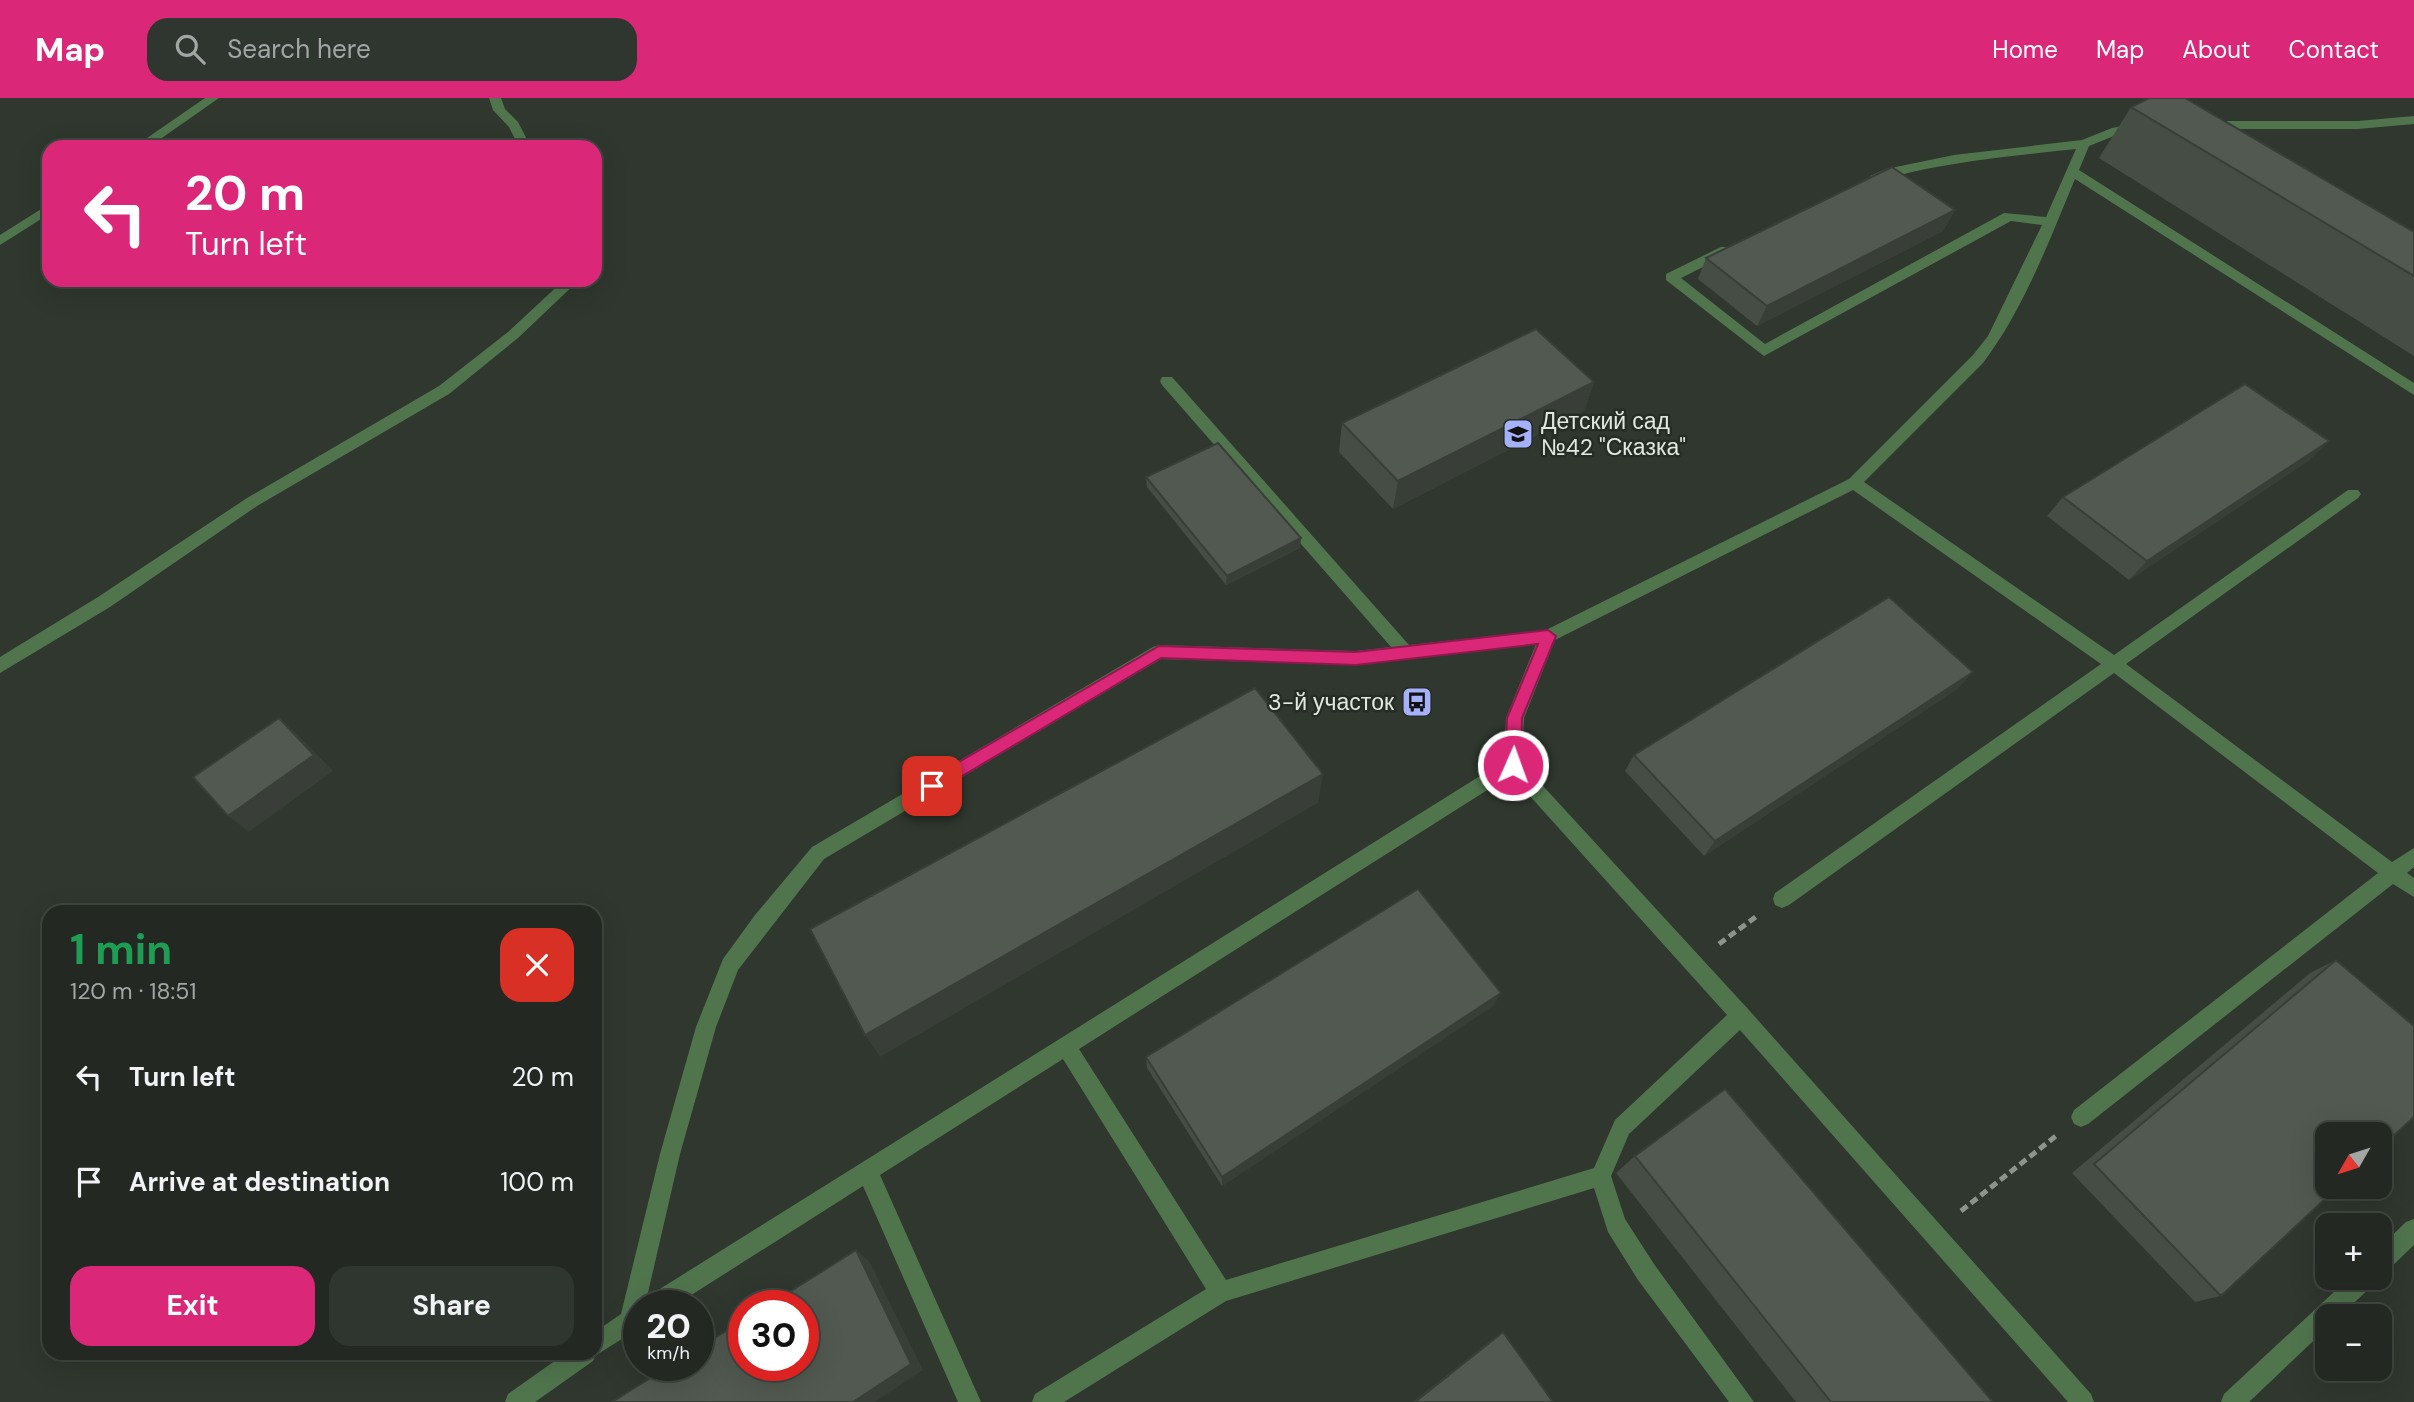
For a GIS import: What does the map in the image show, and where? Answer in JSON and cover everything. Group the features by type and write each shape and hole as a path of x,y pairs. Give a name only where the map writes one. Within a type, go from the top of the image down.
{"street":[{"path":"150,140 213,98"},
{"path":"495,98 499,110 514,125 522,140"},
{"path":"2194,125 2358,125 2414,120"},
{"path":"1862,185 1886,173 1954,159 2084,144 2116,131 2157,126"},
{"path":"641,1290 670,1154 706,1027 730,965 818,853 1159,652 1356,658 1548,636 1854,483 1978,359 1994,338 2084,144"},
{"path":"2072,171 2414,390"},
{"path":"0,241 42,213"},
{"path":"1742,243 1671,277 1764,351 2009,216 2050,222"},
{"path":"0,666 104,602 252,502 444,390 513,335 564,287"},
{"path":"1167,381 1406,653"},
{"path":"1854,483 2114,664 2414,889"},
{"path":"1783,898 2353,494"},
{"path":"1548,636 1515,718 1513,765 1741,1016 2083,1402"},
{"path":"678,1290 1513,765"},
{"path":"2081,1117 2414,856"},
{"path":"1741,1016 1622,1127 1601,1175 1616,1224 1646,1272 1743,1402"},
{"path":"1066,1046 1221,1292"},
{"path":"867,1171 970,1402"},
{"path":"1042,1402 1221,1292 1601,1175"},
{"path":"2392,1251 2414,1230"},
{"path":"2232,1402 2351,1290"},
{"path":"602,1340 623,1325"},
{"path":"516,1402 575,1360"}],"path":[{"path":"1692,962 1783,898"},
{"path":"1933,1233 2081,1117"}],"building":[{"path":"2149,98 2185,98 2414,232 2414,276 2131,107"},
{"path":"1892,167 1955,210 1767,306 1706,258"},
{"path":"1536,329 1594,382 1398,481 1342,423"},
{"path":"2245,384 2329,441 2147,561 2063,497"},
{"path":"1218,443 1301,538 1227,576 1146,477"},
{"path":"1889,597 1973,672 1715,841 1634,755"},
{"path":"1255,688 1323,774 865,1035 810,929"},
{"path":"279,718 314,755 228,816 193,777"},
{"path":"1418,889 1501,993 1222,1177 1146,1057"},
{"path":"2336,960 2414,1026 2414,1117 2392,1137 2392,1122 2315,1122 2315,1199 2325,1199 2221,1296 2094,1164"},
{"path":"1725,1089 1993,1402 1831,1402 1635,1156"},
{"path":"856,1250 911,1364 853,1402 612,1402 645,1381 714,1381 714,1338 728,1330 728,1381 819,1381 819,1290 792,1290"},
{"path":"1503,1332 1553,1402 1415,1402"}],"place":[{"name":"Детский сад №42 \"Сказка\"","path":"1518,434"},
{"name":"3-й участок","path":"1417,702"}],"route":[{"path":"932,786 1159,652 1356,658 1548,636 1515,718 1513,765"}]}
